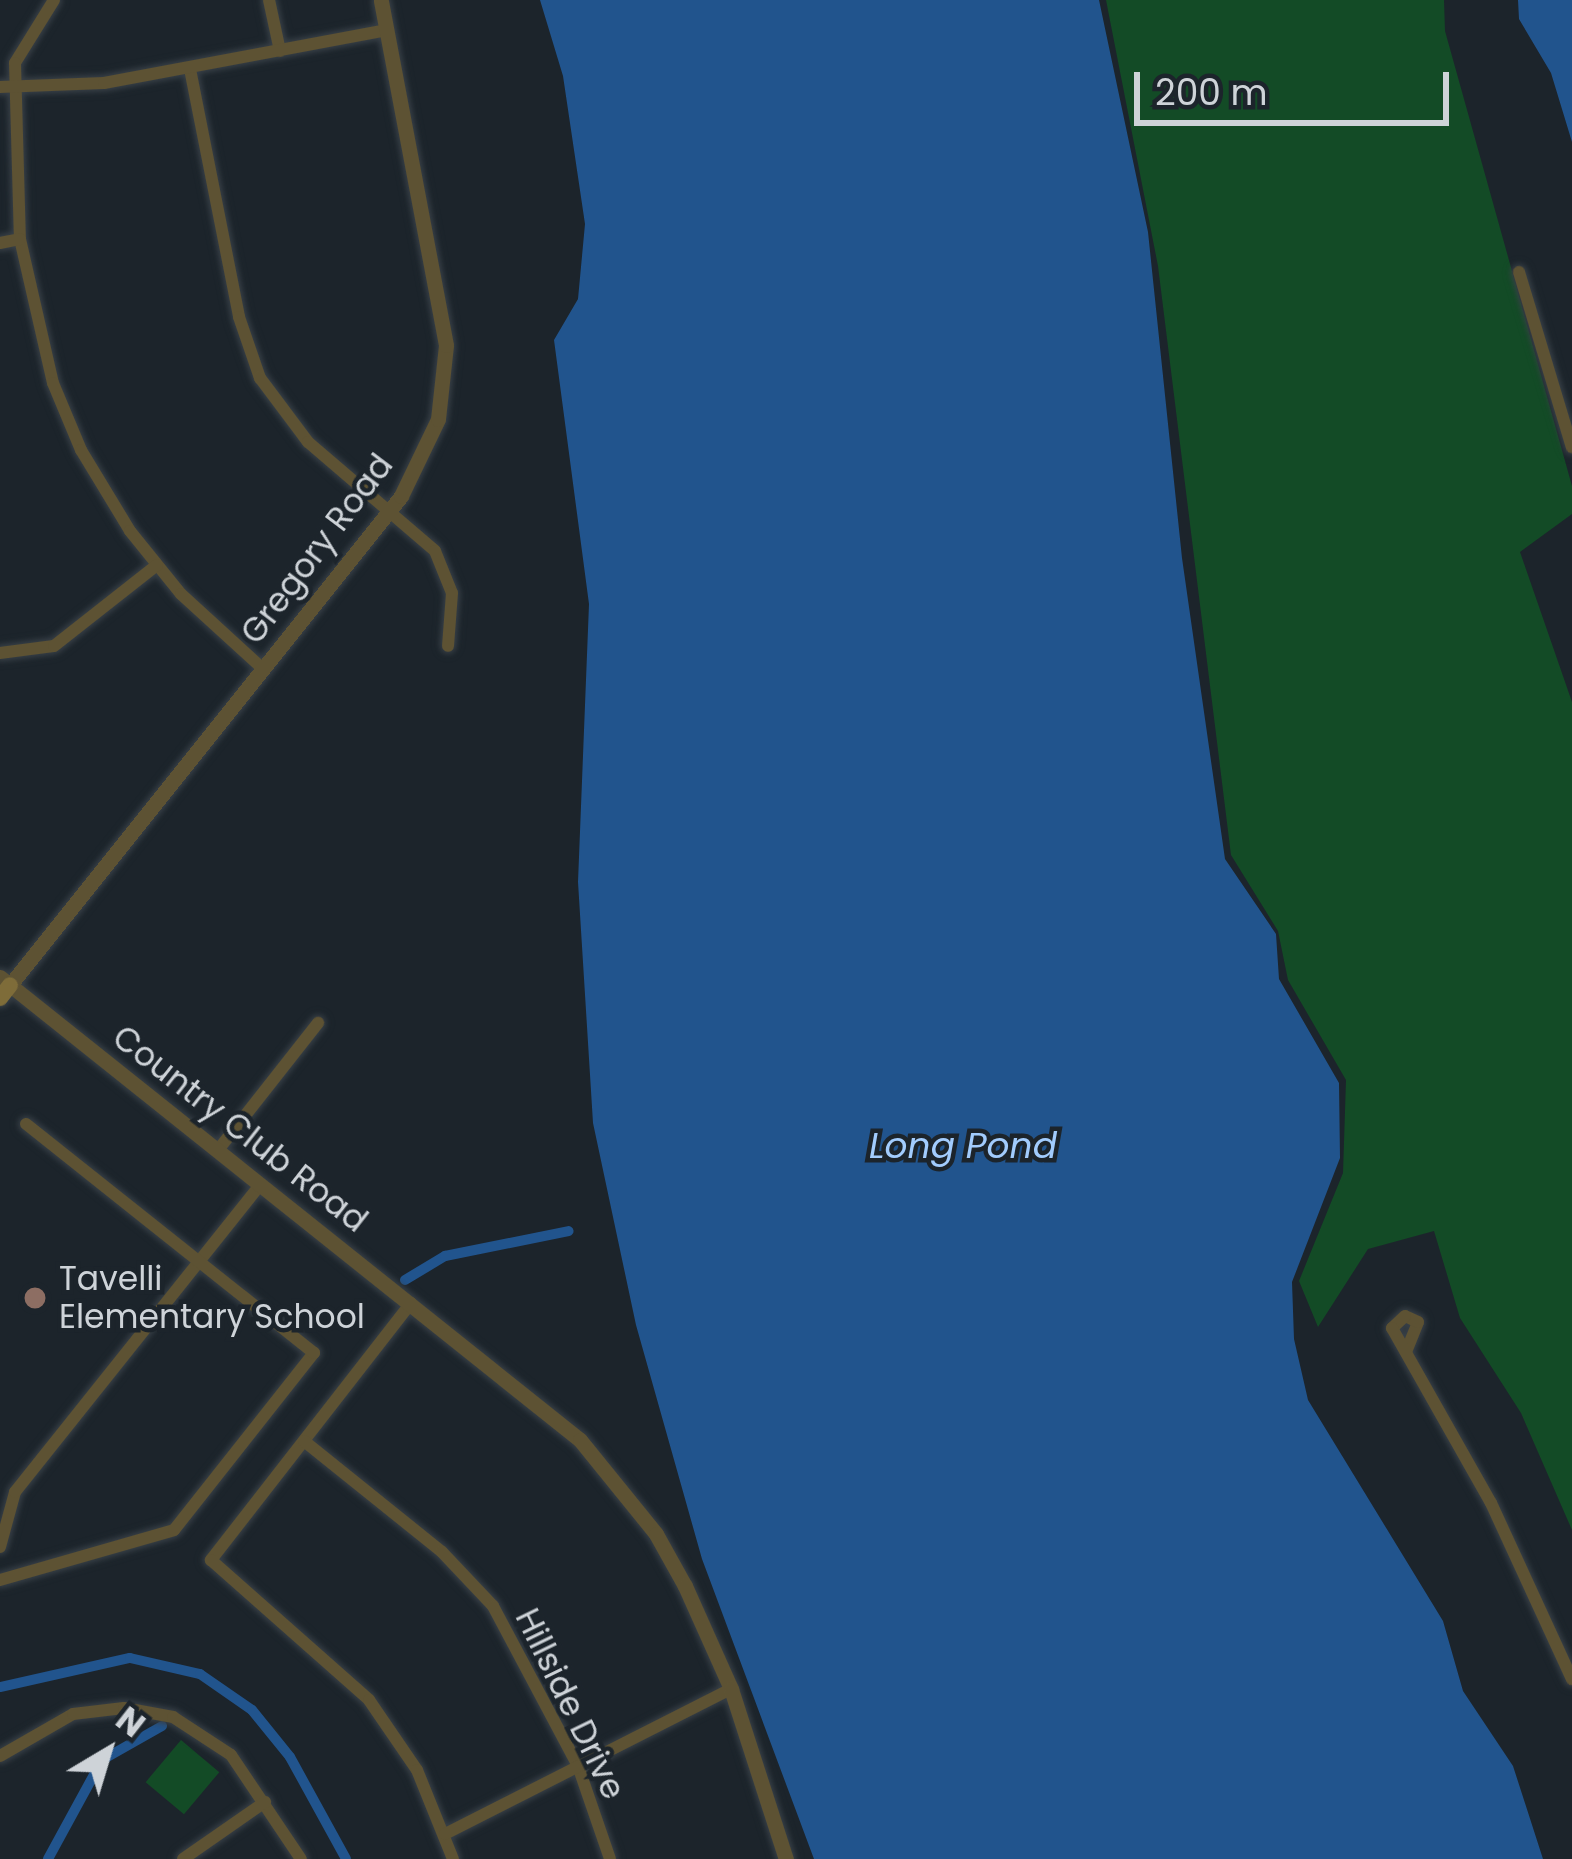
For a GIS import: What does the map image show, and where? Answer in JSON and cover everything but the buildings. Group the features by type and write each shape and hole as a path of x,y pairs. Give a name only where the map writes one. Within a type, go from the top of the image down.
{"street":[{"path":"54,0 24,39 7,87 20,239 60,400 81,450 158,565 263,669"},
{"path":"269,0 280,51"},
{"name":"Gregory Road","path":"3,986 391,509 438,419 446,345 381,0"},
{"path":"7,87 190,69 387,30"},
{"path":"190,69 239,317 260,378 308,442 423,534 446,573 455,622 448,646"},
{"path":"0,243 20,239"},
{"path":"1519,272 1572,447"},
{"path":"0,653 54,646 158,565"},
{"name":"Country Club Road","path":"3,986 553,1416 610,1474 678,1572 731,1689 786,1859"},
{"path":"218,1150 318,1023"},
{"path":"0,1580 173,1530 314,1353 26,1124"},
{"path":"0,1546 8,1501 261,1184"},
{"path":"411,1304 212,1560 369,1700 417,1770 452,1859"},
{"path":"1406,1352 1490,1503 1572,1679"},
{"name":"Hillside Drive","path":"304,1441 442,1552 493,1606 578,1766 610,1859"},
{"path":"445,1834 731,1689"},
{"path":"0,1756 74,1714 149,1711 217,1742 265,1802 301,1859"},
{"path":"183,1859 265,1802"}],"green space":[{"path":"1106,0 1444,0 1445,31 1572,486 1572,514 1520,552 1572,702 1572,1530 1521,1413 1460,1318 1434,1231 1368,1249 1318,1327 1299,1281 1343,1173 1346,1080 1288,980 1278,931 1231,855 1158,266"},
{"path":"181,1740 219,1772 184,1814 146,1782"}],"water":[{"name":"Long Pond","path":"540,0 1099,0 1148,232 1182,558 1225,859 1276,934 1279,979 1339,1083 1340,1158 1292,1282 1294,1339 1308,1400 1443,1621 1463,1691 1513,1766 1543,1859 814,1859 702,1559 636,1325 593,1123 578,882 589,604 554,340 578,299 585,224 563,76"},
{"path":"1518,0 1572,0 1572,142 1551,73 1519,19"}],"waterway":[{"path":"405,1280 445,1256 569,1231"},
{"path":"0,1687 130,1658 200,1674 252,1710 290,1757 346,1859"},
{"path":"48,1859 102,1760 162,1726"}],"place":[{"name":"Tavelli Elementary School","path":"35,1298"}]}
